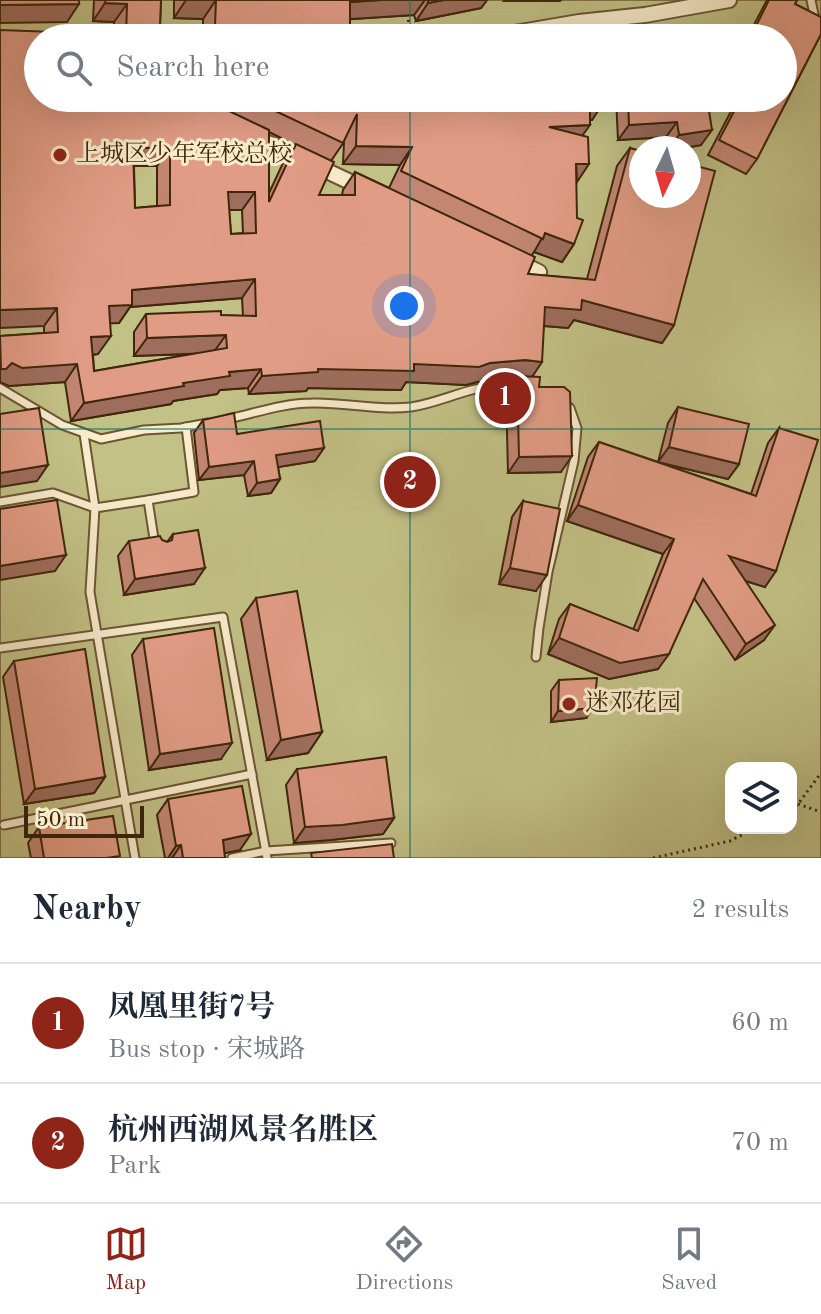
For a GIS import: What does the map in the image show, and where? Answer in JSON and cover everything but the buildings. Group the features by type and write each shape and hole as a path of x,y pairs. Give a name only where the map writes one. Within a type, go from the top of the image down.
{"street":[{"path":"567,24 645,15 729,0"},
{"path":"244,131 384,198"},
{"path":"497,252 539,272"}],"lane":[{"path":"811,0 815,19 821,28"},
{"path":"0,388 54,420 101,439 144,430 186,427 294,404 409,407 478,388 524,386"},
{"path":"536,657 548,572 574,461 577,428 570,408 557,397"},
{"path":"0,502 53,493 95,508 194,492 186,427"},
{"path":"84,434 95,508 90,592 135,858"},
{"path":"148,500 156,551"},
{"path":"0,648 223,617 266,855"},
{"path":"4,825 252,774"},
{"path":"232,858 391,843"}],"path":[{"path":"408,13 409,24"},
{"path":"821,773 798,804 821,812"},
{"path":"653,858 730,841 743,834"}],"shaded area":[{"path":"0,0 821,0 821,858 0,858"}],"place":[{"name":"上城区少年军校总校","path":"60,155"},
{"name":"凤凰里街7号","path":"505,398"},
{"name":"杭州西湖风景名胜区","path":"410,482"},
{"name":"迷邓花园","path":"569,704"}]}
